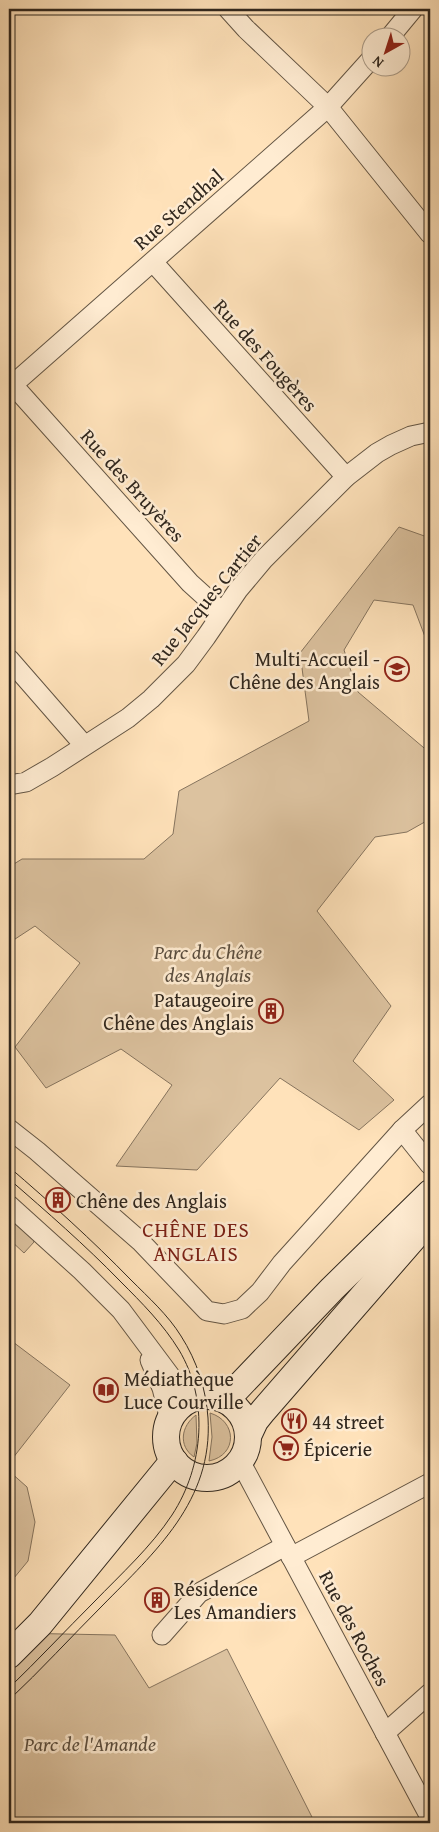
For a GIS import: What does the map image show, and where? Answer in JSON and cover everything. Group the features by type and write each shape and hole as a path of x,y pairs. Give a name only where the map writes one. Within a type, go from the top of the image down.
{"street":[{"path":"228,9 246,29 328,107 430,234"},
{"path":"397,28 413,9"},
{"name":"Rue Stendhal","path":"11,386 328,107 362,69"},
{"name":"Rue des Fougères","path":"153,262 346,477"},
{"name":"Rue des Bruyères","path":"11,386 190,583 222,612"},
{"name":"Rue Jacques Cartier","path":"9,785 26,782 128,718 186,664 238,590 264,559 346,477 377,453 391,445 411,436 430,432"},
{"path":"9,659 84,745"},
{"path":"9,1128 140,1241 190,1295 207,1310 224,1314 242,1309 260,1292 282,1263 402,1130 430,1104"},
{"path":"402,1130 430,1165"},
{"path":"226,1400 430,1189"},
{"path":"9,1205 76,1265 121,1310 183,1393 191,1399"},
{"path":"248,1436 246,1424 240,1413 226,1400 211,1396 191,1399 175,1411 170,1420 166,1442 175,1462 185,1471 196,1476 206,1478 232,1469 240,1461 246,1449 248,1436 255,1421 430,1219"},
{"path":"142,1338 162,1388 170,1420"},
{"name":"Rue des Roches","path":"240,1461 430,1817"},
{"path":"9,1654 40,1624 169,1466 175,1462"},
{"path":"162,1635 199,1592 430,1483"},
{"path":"385,1733 430,1692"}],"green space":[{"name":"Parc du Chêne des Anglais","path":"399,527 430,538 430,650 413,605 374,600 344,650 358,692 430,753 430,819 407,832 375,837 317,911 391,1006 353,1061 394,1100 359,1130 280,1078 197,1170 116,1166 172,1085 121,1049 46,1088 15,1047 80,963 35,926 9,943 9,867 22,859 144,859 173,834 179,791 309,721 300,653"},
{"path":"9,1217 33,1239 34,1242 24,1253 9,1239"},
{"path":"9,1339 70,1385 9,1463"},
{"path":"210,1413 219,1417 225,1423 229,1430 230,1438 225,1452 218,1458 209,1461 212,1437"},
{"path":"196,1415 197,1443 194,1457 185,1447 183,1436 187,1425"},
{"path":"9,1471 27,1487 35,1522 28,1561 9,1584"},
{"name":"Parc de l'Amande","path":"9,1629 13,1633 115,1635 149,1688 227,1649 315,1823 9,1823"}],"tram line":[{"path":"9,1167 101,1251 151,1300 176,1328 196,1365 203,1386 208,1418 207,1448 201,1475 191,1500 177,1523 142,1566 9,1700"},
{"path":"9,1179 93,1255 166,1331 189,1369 195,1390 199,1433 191,1476 183,1496 164,1527 135,1560 9,1688"}],"place":[{"name":"Multi-Accueil - Chêne des Anglais","path":"397,669"},
{"name":"Pataugeoire Chêne des Anglais","path":"271,1011"},
{"name":"Chêne des Anglais","path":"58,1200"},
{"name":"Médiathèque Luce Courville","path":"106,1390"},
{"name":"44 street","path":"294,1421"},
{"name":"Épicerie","path":"286,1448"},
{"name":"Résidence Les Amandiers","path":"157,1600"}],"district":[{"name":"CHÊNE DES ANGLAIS","path":"196,1241"}]}
